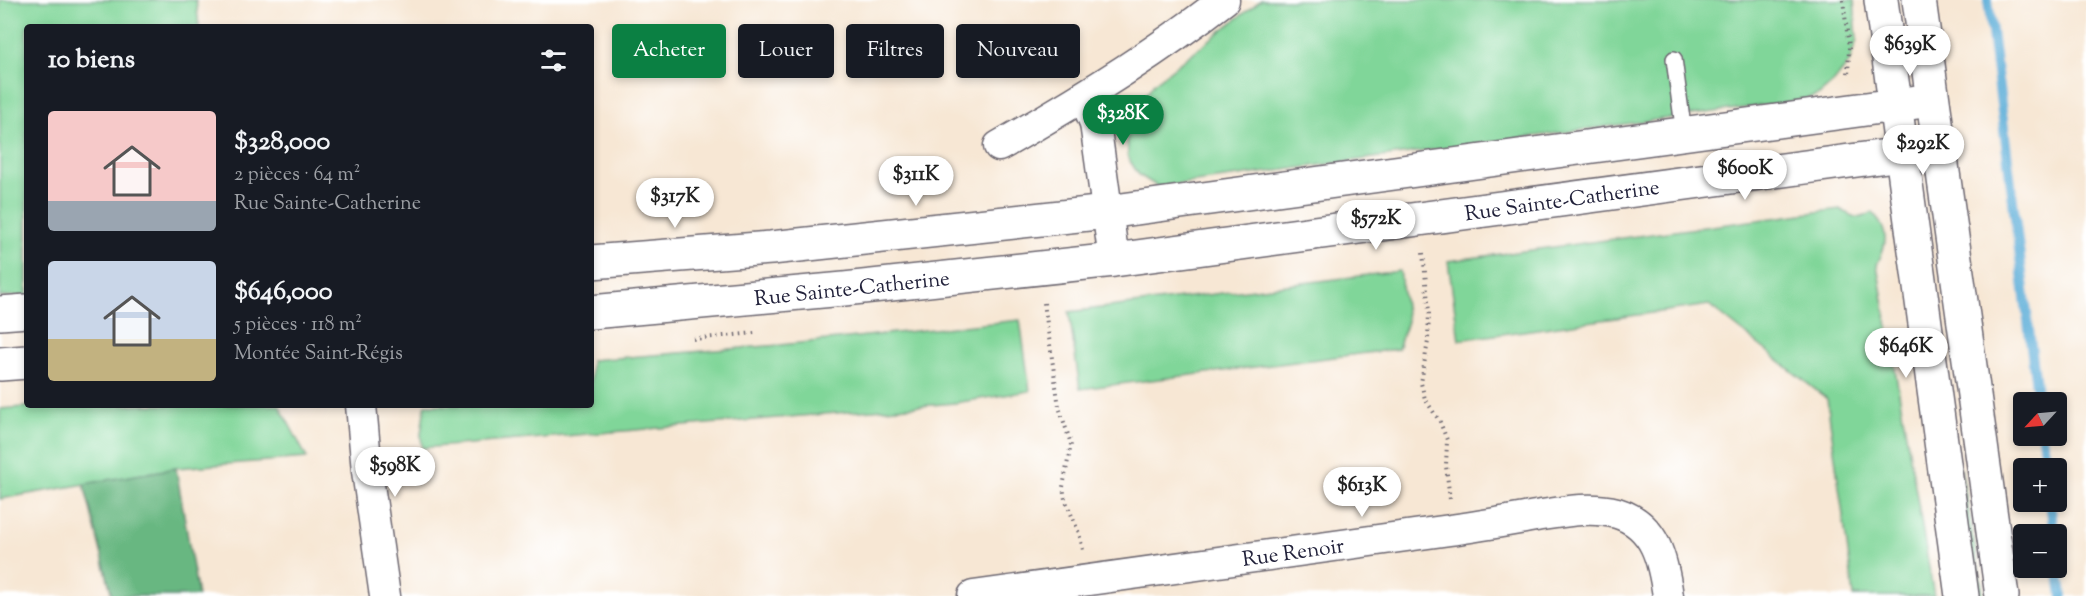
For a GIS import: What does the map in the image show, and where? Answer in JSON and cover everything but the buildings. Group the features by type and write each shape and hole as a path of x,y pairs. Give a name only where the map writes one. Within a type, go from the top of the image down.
{"street":[{"path":"999,146 1084,97 1145,58 1224,0"},
{"path":"1881,0 1962,596"},
{"path":"1919,0 2002,596"},
{"path":"1084,97 1095,123 1114,260"},
{"path":"594,262 771,248 1107,212 1932,100"},
{"name":"Rue Sainte-Catherine","path":"594,312 1114,260 1939,149"},
{"path":"0,313 24,311"},
{"path":"0,364 24,362"},
{"path":"361,408 367,471 385,596"},
{"name":"Rue Renoir","path":"974,596 1456,529 1568,511 1596,509 1618,514 1637,523 1652,539 1660,555 1668,596"}],"lane":[{"path":"1674,59 1684,134"}],"path":[{"path":"1843,0 1849,47 1847,66"},
{"path":"1423,253 1429,312 1428,340 1421,383 1425,399 1440,423 1447,440 1446,466 1451,504"},
{"path":"1044,303 1059,407 1071,444 1063,487 1065,499 1079,533 1084,556"}],"green space":[{"path":"0,0 196,0 199,24 24,24 24,295 0,297"},
{"path":"1261,0 1854,0 1857,40 1849,63 1834,82 1819,95 1796,101 1158,187 1139,175 1128,158 1127,134 1135,110 1154,83"},
{"path":"1840,209 1859,218 1873,212 1884,232 1885,244 1877,265 1934,596 1854,596 1827,399 1709,305 1459,340 1448,261"},
{"path":"1400,271 1407,321 1398,349 1080,389 1069,312"},
{"path":"1020,320 1030,391 955,403 422,448 421,434 425,408 594,408 594,360 780,345"},
{"path":"24,407 281,408 307,458 176,468 0,499 0,409"},
{"path":"176,468 198,596 112,596 84,484"},
{"path":"1961,468 1984,596 1971,596"}],"waterway":[{"path":"1988,0 2037,392"},
{"path":"2043,446 2045,458"},
{"path":"2051,512 2053,524"},
{"path":"2060,578 2062,596"}]}
